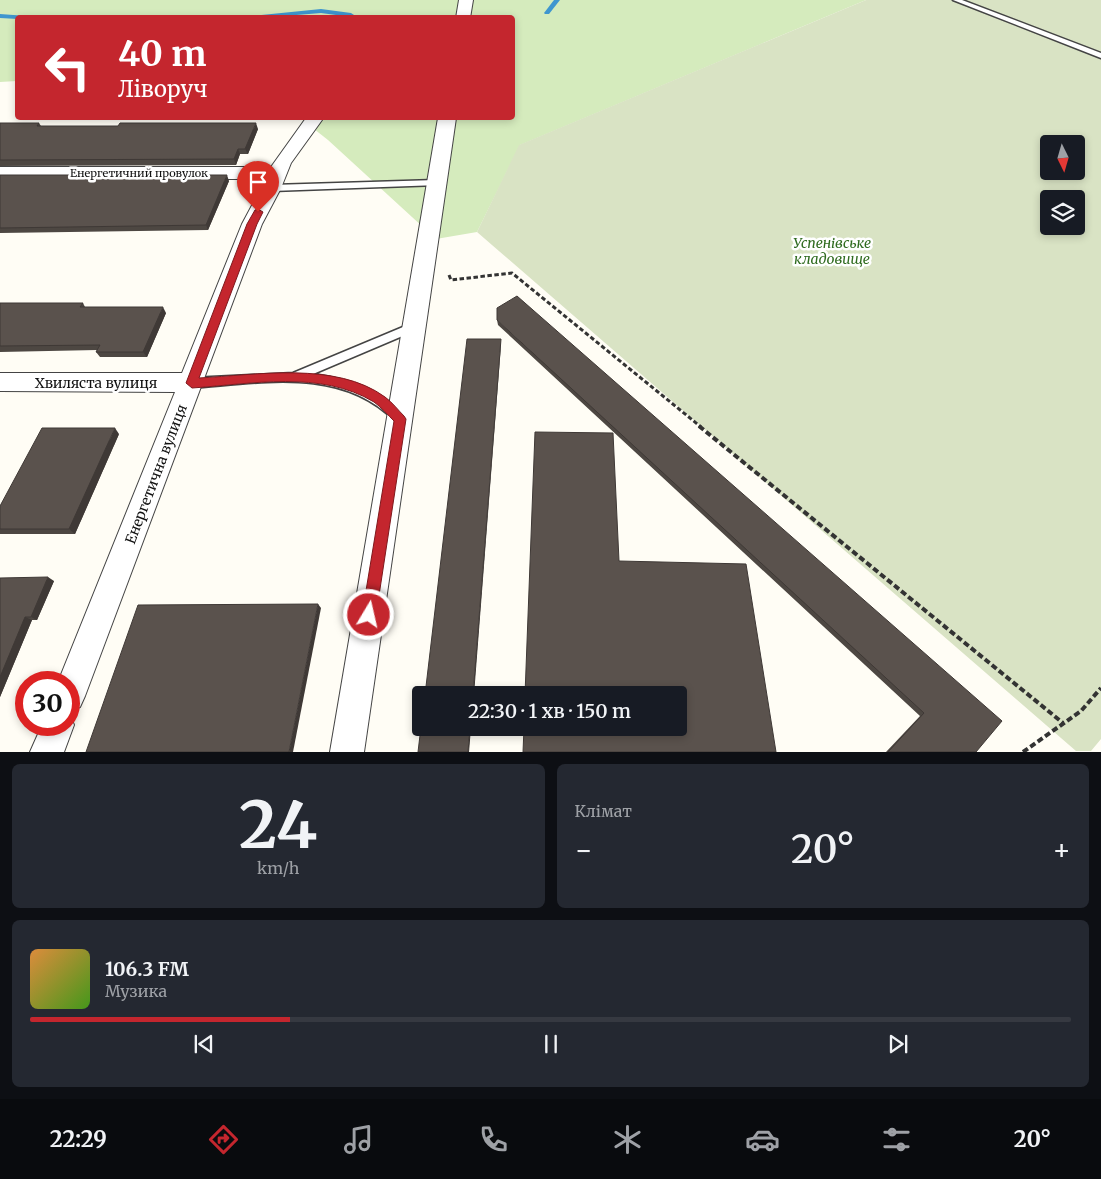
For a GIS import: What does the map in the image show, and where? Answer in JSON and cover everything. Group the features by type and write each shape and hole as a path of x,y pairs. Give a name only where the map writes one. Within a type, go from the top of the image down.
{"street":[{"path":"464,15 466,0"},
{"name":"Енергетична вулиця","path":"79,671 252,224 282,163 313,120"},
{"path":"347,752 447,120"},
{"name":"Енергетичний провулок","path":"0,173 275,180"},
{"name":"Хвиляста вулиця","path":"0,382 192,383"},
{"path":"47,752 54,736"}],"lane":[{"path":"956,0 1101,56"},
{"path":"275,180 436,183"},
{"path":"295,377 415,326"},
{"path":"192,383 295,377 332,381 359,388 380,400 400,419"}],"path":[{"path":"451,280 512,273 1063,723"},
{"path":"1024,752 1081,711 1101,688"}],"green space":[{"path":"0,0 866,0 520,145 477,232 436,239 328,140 303,120 515,120 515,15 15,15 15,81 0,82"},
{"name":"Успенівське кладовище","path":"866,0 1101,0 1101,739 1091,751 1076,751 477,232 519,145"}],"building":[{"path":"0,123 39,123 37,126 118,126 120,123 256,123 245,149 238,149 234,159 0,160"},
{"path":"0,175 227,175 206,225 0,228"},
{"path":"517,296 1002,721 976,752 888,752 924,713 497,320 497,308"},
{"path":"0,303 83,303 80,307 163,307 143,352 96,352 100,345 0,346"},
{"path":"467,339 501,339 474,686 426,686"},
{"path":"42,428 115,428 69,529 0,529 0,506"},
{"path":"535,432 613,433 619,561 746,564 776,752 523,752 524,736 687,736 687,686 525,686"},
{"path":"48,577 31,617 25,617 0,677 0,578"},
{"path":"318,604 289,752 86,752 138,605"},
{"path":"420,736 469,736 468,752 418,752"}],"waterway":[{"path":"547,13 557,0"},
{"path":"271,15 321,11 351,15"},
{"path":"0,16 15,17"}],"route":[{"path":"258,212 192,383 295,377 332,381 359,388 380,400 400,419 369,615"}]}
